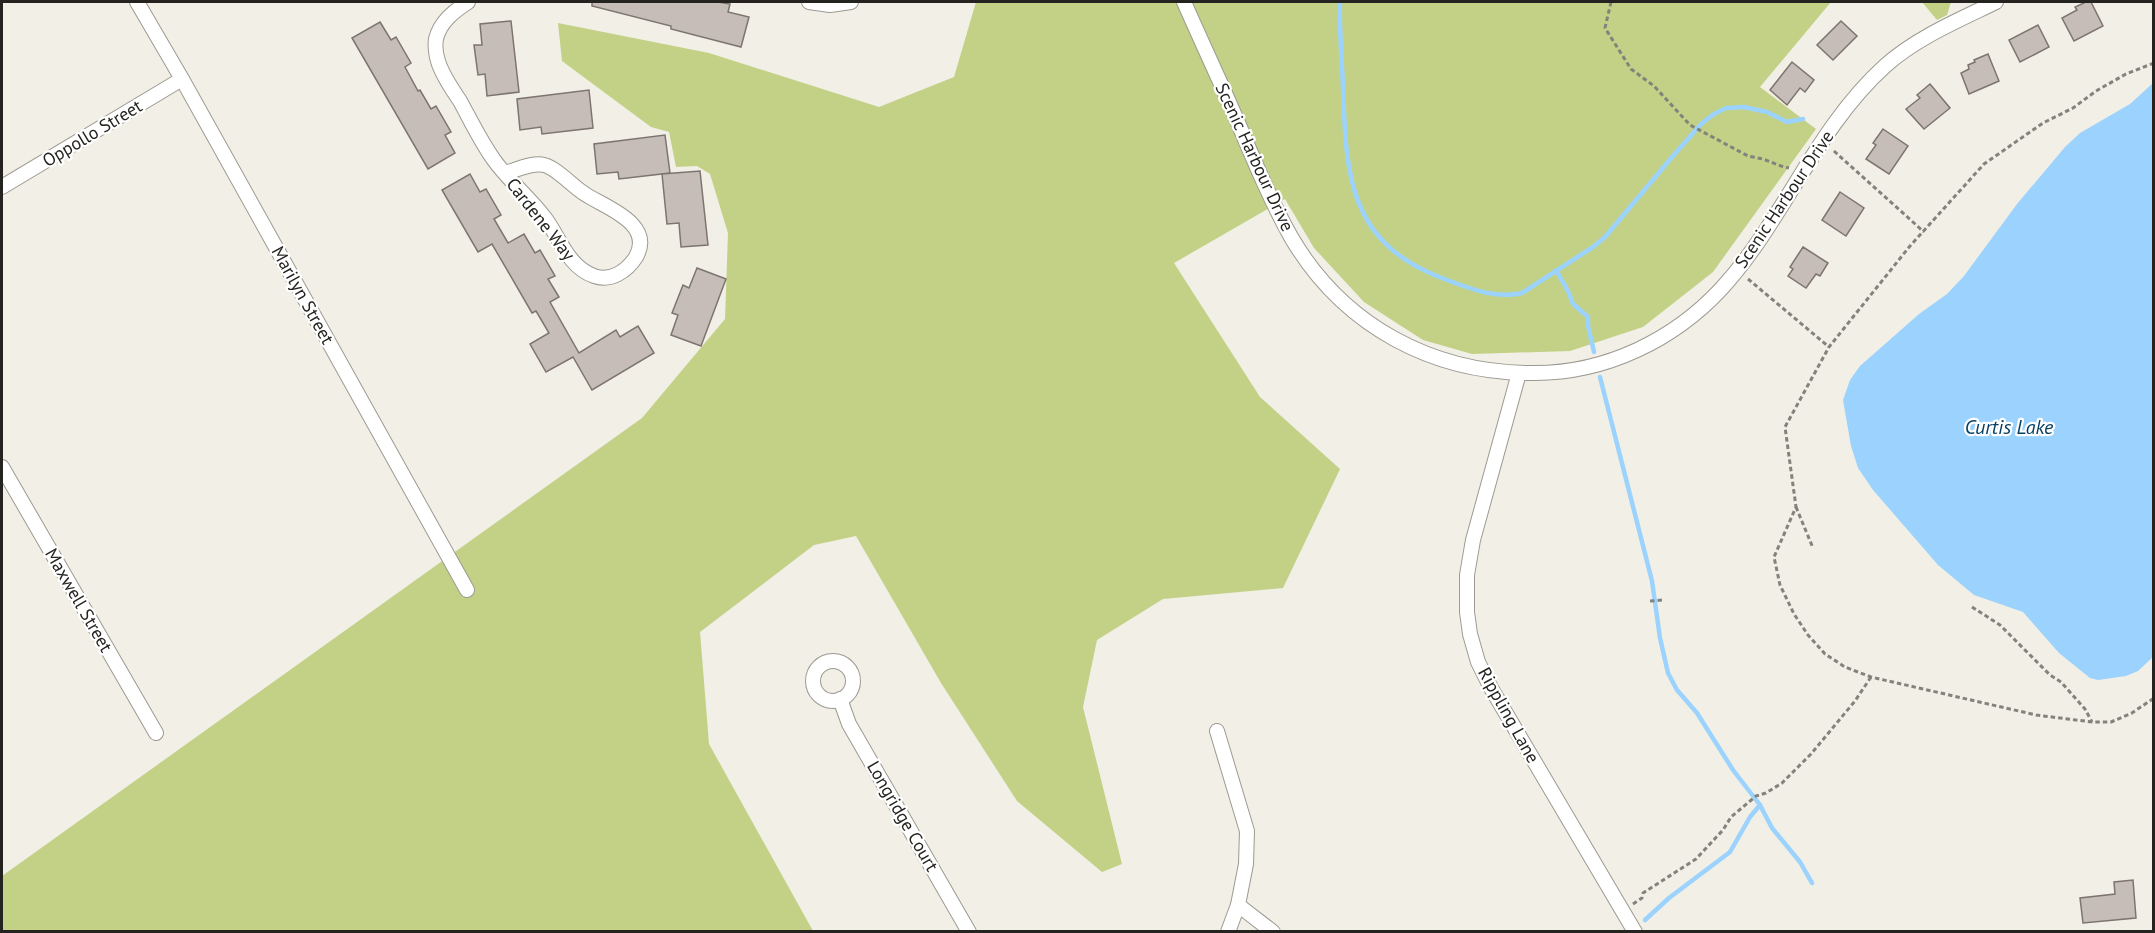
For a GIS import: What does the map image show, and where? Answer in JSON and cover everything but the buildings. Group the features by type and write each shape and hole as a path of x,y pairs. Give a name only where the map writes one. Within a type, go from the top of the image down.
{"street":[{"name":"Marilyn Street","path":"137,2 467,590"},
{"name":"Cardene Way","path":"468,2 449,15 444,23 436,39 438,61 494,160 505,173 546,220 573,262 583,271 595,276 612,277 620,273 637,255 638,234 630,223 619,212 586,196 551,168 543,164 505,173"},
{"path":"809,2 830,5 851,2"},
{"name":"Scenic Harbour Drive","path":"1184,2 1272,201 1293,239 1324,282 1359,316 1408,347 1463,366 1519,374 1588,367 1608,362 1645,346 1689,319 1738,270 1762,238 1848,106 1886,65 1932,34 1996,2"},
{"path":"1963,2 1969,15"},
{"name":"Oppollo Street","path":"2,187 182,79"},
{"name":"Rippling Lane","path":"1519,374 1469,557 1466,593 1470,634 1478,662 1491,688 1632,927"},
{"name":"Maxwell Street","path":"2,467 156,733"},
{"name":"Longridge Court","path":"840,699 849,724 969,932"},
{"path":"1217,730 1247,831 1246,864 1238,905 1228,932"},
{"path":"1238,905 1273,932"}],"path":[{"path":"1611,2 1605,28 1618,51 1631,69 1654,86 1690,125 1748,156 1791,168"},
{"path":"1813,548 1796,507 1785,427 1829,347 1910,246 1984,164 2043,123 2073,108 2096,91 2126,74 2154,63"},
{"path":"1822,143 1833,150 1924,232"},
{"path":"1738,270 1829,347"},
{"path":"1796,507 1774,557 1780,585 1794,614 1808,635 1825,654 1845,667 1871,677 2036,715 2091,722 2111,722 2132,713 2154,698"},
{"path":"1650,601 1663,600"},
{"path":"1972,607 2000,625 2050,675 2061,682 2085,709 2091,722"},
{"path":"1632,927 1631,905 1642,898 1643,893 1696,859 1723,830 1731,817 1756,796 1782,783 1811,754 1855,701 1871,677"}],"green space":[{"path":"976,2 1831,2 1760,87 1816,129 1713,272 1643,327 1570,351 1472,354 1423,340 1364,302 1314,248 1285,199 1174,263 1260,397 1340,469 1283,588 1163,599 1097,640 1083,707 1122,864 1102,872 1017,801 941,683 856,536 814,545 700,632 709,744 813,931 2,931 2,876 642,418 725,319 728,233 710,174 697,166 676,167 669,132 651,127 562,61 558,23 709,53 879,107 954,77"},
{"path":"1922,2 1951,2 1947,15 1937,20"}],"water":[{"name":"Curtis Lake","path":"2153,83 2153,657 2138,671 2126,676 2098,680 2090,678 2059,653 2023,612 1974,595 1938,565 1873,490 1858,468 1851,446 1843,400 1850,380 1860,366 1919,314 1947,294 1964,276 2017,204 2065,147 2080,133 2130,104"}],"waterway":[{"path":"1340,2 1347,152 1352,180 1360,205 1372,228 1390,248 1415,265 1447,280 1484,292 1503,295 1522,293 1593,247 1605,237 1702,123 1714,114 1726,108 1744,107 1767,112 1787,122 1803,119"},
{"path":"1556,270 1573,304 1588,317 1594,352"},
{"path":"1600,377 1652,581 1660,638 1668,673 1677,690 1697,713 1733,770 1760,805 1772,828 1800,862 1812,883"},
{"path":"1645,920 1669,898 1730,852 1750,817 1760,805"}]}
